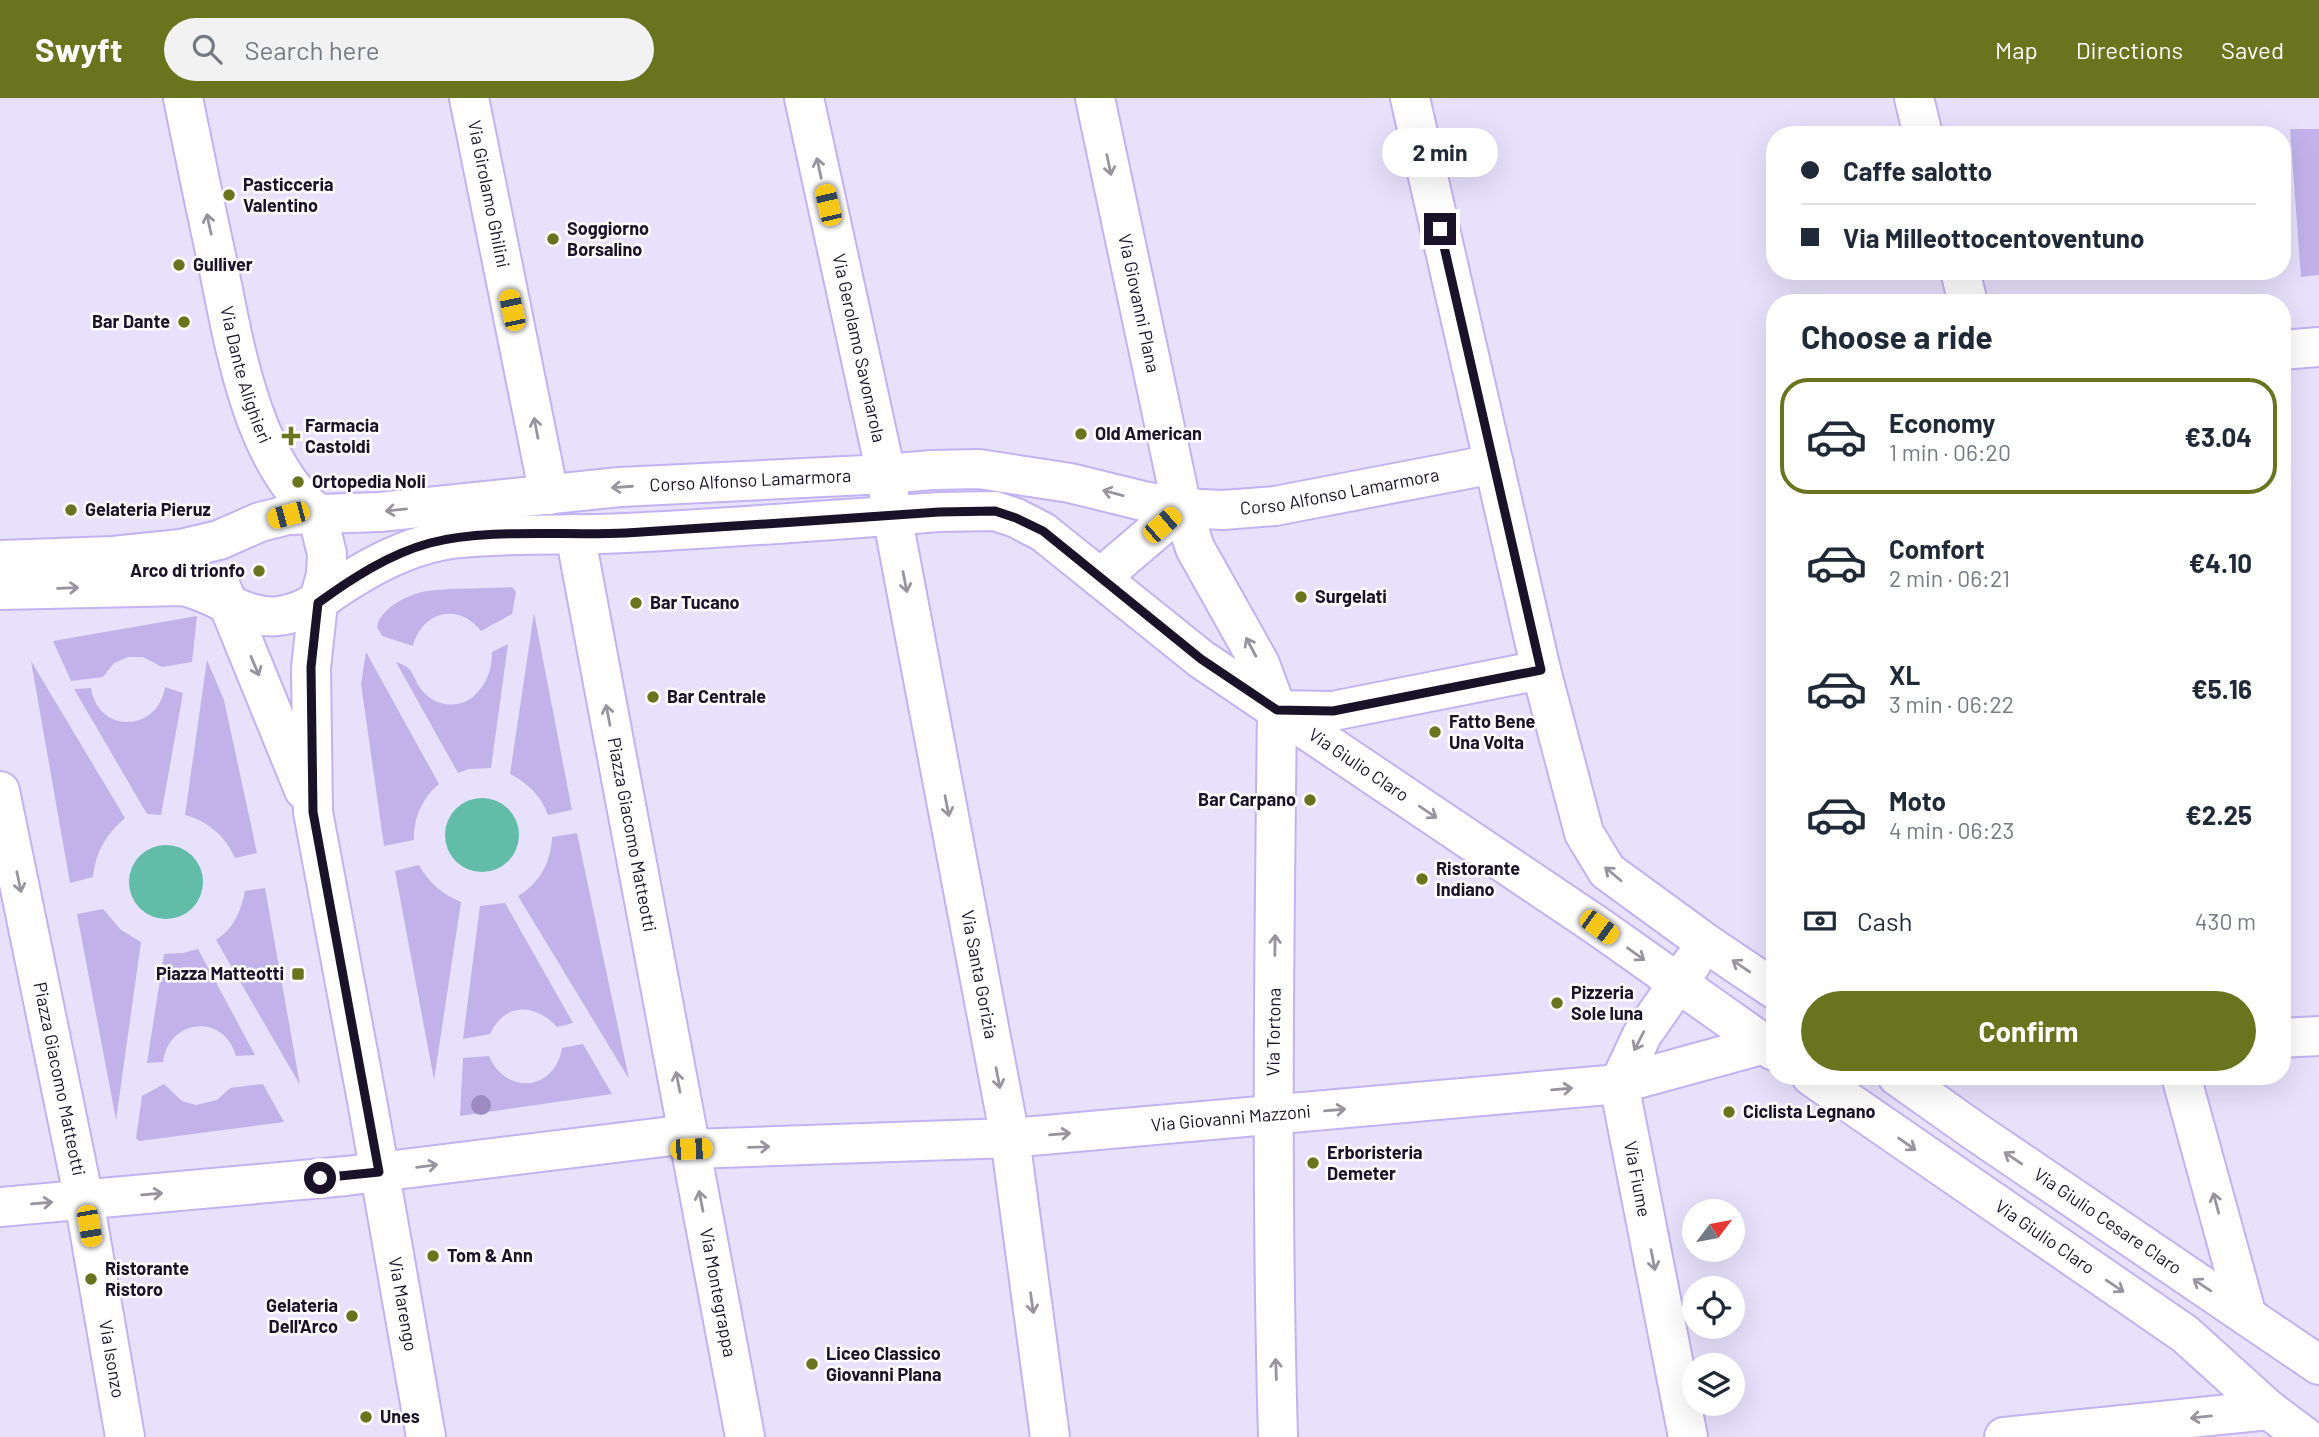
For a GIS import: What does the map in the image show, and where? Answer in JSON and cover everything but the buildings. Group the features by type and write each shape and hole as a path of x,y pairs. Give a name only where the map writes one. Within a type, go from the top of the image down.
{"street":[{"name":"Via Dante Alighieri","path":"183,98 243,384 271,451 287,480 305,503 317,513"},
{"name":"Via Girolamo Ghilini","path":"469,98 549,495"},
{"name":"Via Gerolamo Savonarola","path":"804,98 886,474 892,515"},
{"name":"Via Giovanni Plana","path":"1095,98 1182,508 1195,548 1260,664 1277,710"},
{"path":"1410,98 1541,670 1584,833 1607,871 1766,984"},
{"path":"1914,98 1921,126"},
{"path":"2291,349 2319,346"},
{"name":"Corso Alfonso Lamarmora","path":"317,513 380,512 620,486 979,469 1045,478 1182,508 1223,510 1275,506 1494,464"},
{"path":"1100,578 1182,508"},
{"name":"Via Giulio Claro","path":"892,515 975,510 1006,514 1043,531 1201,659 1599,927 1766,1045"},
{"path":"0,560 113,556 181,549 219,540 260,522 288,515 317,513 327,554 311,667 313,812 379,1172"},
{"path":"0,590 175,585 195,588 255,615 277,616 318,603 357,576 427,544 478,537 575,534 892,515"},
{"name":"Via Santa Gorizia","path":"892,515 1010,1138 1050,1437"},
{"name":"Piazza Giacomo Matteotti","path":"0,791 84,1200 690,1142 575,534"},
{"path":"219,540 214,562 216,576 313,812"},
{"path":"1277,710 1333,711 1541,670"},
{"name":"Via Tortona","path":"1277,710 1273,1269 1278,1437"},
{"path":"1619,1084 1642,1035 1676,983 1707,944"},
{"path":"2291,1038 2319,1036"},
{"name":"Via Giovanni Mazzoni","path":"690,1142 1010,1138 1273,1116 1619,1084 1766,1049"},
{"name":"Via Fiume","path":"1619,1084 1688,1437"},
{"name":"Via Giulio Claro","path":"1824,1085 2185,1334 2293,1429"},
{"name":"Via Giulio Cesare Claro","path":"1910,1085 2319,1365"},
{"path":"2183,1085 2247,1316"},
{"name":"Via Montegrappa","path":"690,1142 745,1437"},
{"name":"Via Marengo","path":"379,1172 426,1437"},
{"path":"0,1207 84,1200"},
{"name":"Via Isonzo","path":"84,1200 125,1437"},
{"path":"2004,1437 2293,1429"}],"shaded area":[{"path":"2291,129 2319,129 2319,275 2301,277"},
{"path":"512,587 516,592 512,614 481,631 462,616 442,614 424,625 413,646 382,636 377,627 379,620 390,608 421,592"},
{"path":"534,613 572,810 548,815 533,791 510,774"},
{"path":"197,616 192,662 162,667 143,657 128,657 114,663 103,677 71,681 53,641"},
{"path":"508,644 491,768 469,769 458,773 396,662 409,669 421,689 432,699 446,704 461,703 479,691 488,676 492,652"},
{"path":"366,652 439,784 420,809 414,840 384,846 361,684"},
{"path":"207,660 224,700 257,853 235,858 215,831 201,821 185,815"},
{"path":"31,661 125,818 103,845 96,860 93,877 70,883"},
{"path":"165,687 183,693 161,815 147,814 74,689 91,688 96,703 105,714 128,722 140,720 151,713 160,702"},
{"path":"482,798 503,804 513,814 519,835 513,856 503,866 482,872 461,866 451,856 445,835 451,814 461,804"},
{"path":"577,833 629,1079 518,896 532,885 543,871 552,837"},
{"path":"166,845 187,851 197,861 203,882 197,903 187,913 166,919 145,913 135,903 129,882 135,861 145,851"},
{"path":"419,865 437,887 461,902 434,1080 395,871"},
{"path":"265,888 300,1085 216,940 227,931 235,919 245,891"},
{"path":"505,903 573,1023 557,1027 539,1013 530,1010 512,1011 496,1024 490,1034 463,1039 480,906"},
{"path":"103,909 121,930 141,942 116,1120 77,914"},
{"path":"198,949 255,1055 236,1056 230,1042 220,1033 209,1027 197,1026 175,1036 167,1047 163,1062 147,1063 164,954"},
{"path":"583,1044 612,1094 460,1116 463,1058 489,1056 507,1078 529,1083 550,1073 558,1062 562,1048"},
{"path":"164,1084 182,1101 196,1105 217,1100 230,1088 263,1084 284,1122 139,1141 136,1138 142,1096"}],"place":[{"name":"Pasticceria Valentino","path":"229,195"},
{"name":"Soggiorno Borsalino","path":"553,239"},
{"name":"Gulliver","path":"179,265"},
{"name":"Bar Dante","path":"184,322"},
{"name":"Old American","path":"1081,434"},
{"name":"Farmacia Castoldi","path":"291,436"},
{"name":"Ortopedia Noli","path":"298,482"},
{"name":"Gelateria Pieruz","path":"71,510"},
{"name":"Arco di trionfo","path":"259,571"},
{"name":"Surgelati","path":"1301,597"},
{"name":"Bar Tucano","path":"636,603"},
{"name":"Bar Centrale","path":"653,697"},
{"name":"Fatto Bene Una Volta","path":"1435,732"},
{"name":"Bar Carpano","path":"1310,800"},
{"name":"Ristorante Indiano","path":"1422,879"},
{"name":"Piazza Matteotti","path":"298,974"},
{"name":"Pizzeria Sole luna","path":"1557,1003"},
{"name":"Ciclista Legnano","path":"1729,1112"},
{"name":"Erboristeria Demeter","path":"1313,1163"},
{"name":"Tom & Ann","path":"433,1256"},
{"name":"Ristorante Ristoro","path":"91,1279"},
{"name":"Gelateria Dell'Arco","path":"352,1316"},
{"name":"Liceo Classico Giovanni Plana","path":"812,1364"},
{"name":"Unes","path":"366,1417"}],"route":[{"path":"320,1178 379,1172 313,812 311,667 318,603 363,572 427,544 453,539 626,533 985,510 1006,514 1043,531 1201,659 1277,710 1333,711 1541,670 1440,229"}]}
